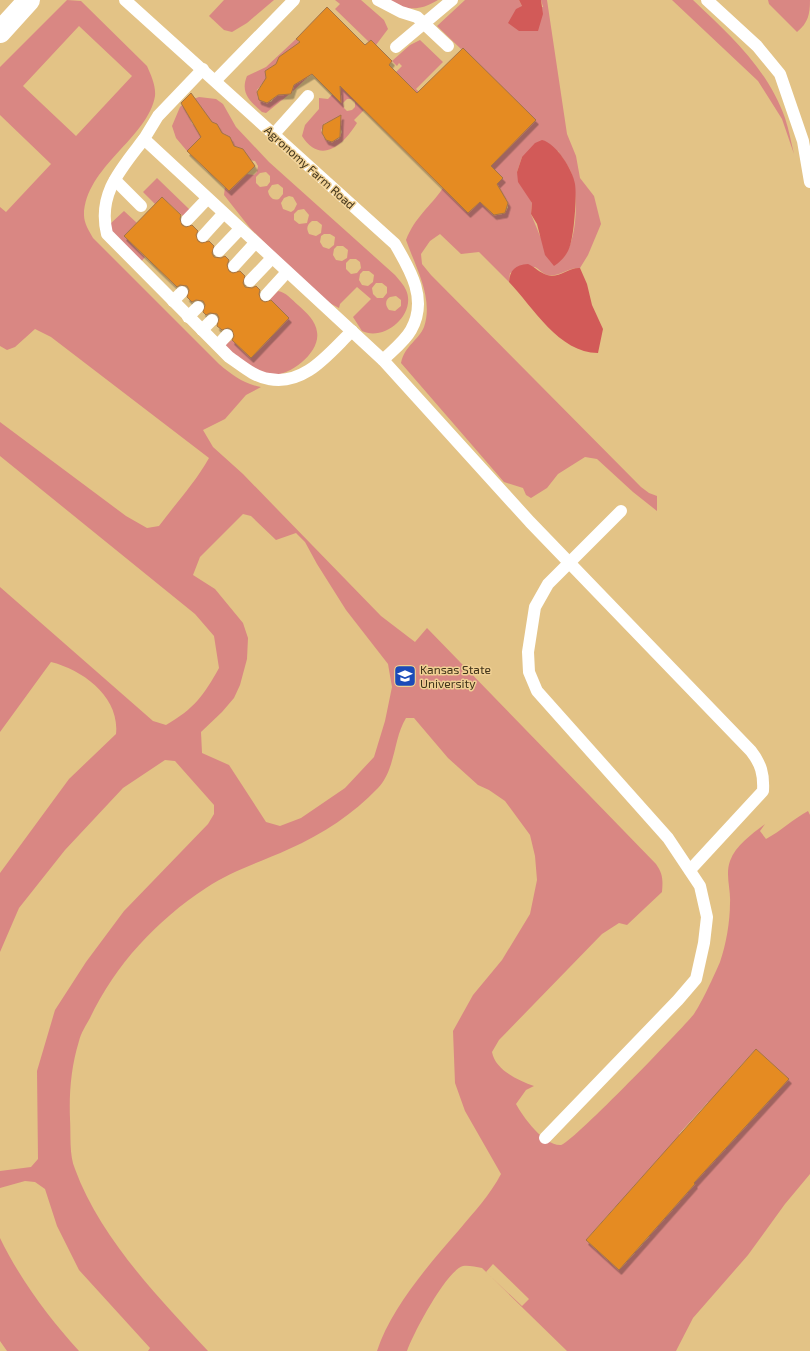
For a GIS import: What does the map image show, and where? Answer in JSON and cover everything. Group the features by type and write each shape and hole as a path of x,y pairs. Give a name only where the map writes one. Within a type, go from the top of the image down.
{"street":[{"path":"0,32 29,0"}],"lane":[{"name":"Agronomy Farm Road","path":"125,0 395,244 409,266 418,291 418,310 410,331 383,360"},
{"path":"216,81 294,0"},
{"path":"378,0 401,12 417,17 448,46"},
{"path":"396,47 452,0"},
{"path":"707,0 757,46 780,74 803,141 810,182"},
{"path":"203,69 158,116 144,139 115,180 104,203 103,219 107,234 147,267 156,284 229,357 249,371 269,380 288,379 304,374 352,331"},
{"path":"274,134 308,96"},
{"path":"144,139 223,214 383,360 530,522 761,763 764,778 763,791 690,870"},
{"path":"115,180 141,206"},
{"path":"187,220 207,199"},
{"path":"203,236 223,214"},
{"path":"219,251 240,229"},
{"path":"234,266 255,243"},
{"path":"250,280 272,258"},
{"path":"266,295 287,272"},
{"path":"156,284 164,275"},
{"path":"173,301 182,292"},
{"path":"188,317 198,307"},
{"path":"202,330 212,320"},
{"path":"218,345 227,335"},
{"path":"545,1138 678,1000 696,979 704,943 707,917 700,886 690,870 668,838 537,691 529,672 528,652 536,607 548,584 621,511"}],"shaded area":[{"path":"67,0 81,1 147,66 155,88 155,96 150,111 141,126 105,167 95,182 87,198 84,218 93,238 219,364 238,378 249,384 261,387 246,395 225,419 203,430 213,447 243,474 381,616 415,642 427,628 656,864 660,871 662,892 627,925 619,923 602,934 499,1040 492,1052 498,1064 508,1074 534,1086 526,1090 516,1104 529,1123 541,1136 554,1144 561,1145 569,1140 626,1085 694,1014 715,974 724,948 730,910 728,872 733,855 745,840 765,824 760,831 766,839 808,811 810,815 810,1174 785,1204 748,1255 693,1318 676,1351 567,1351 489,1275 522,1306 529,1299 493,1264 486,1272 482,1268 467,1266 463,1266 456,1270 439,1291 431,1304 407,1351 377,1351 383,1335 412,1287 482,1203 501,1174 465,1111 455,1083 453,1031 473,995 502,960 530,914 537,880 535,856 530,835 505,801 489,790 478,785 448,758 414,718 406,718 402,726 388,772 384,780 378,788 348,815 314,837 216,882 188,901 154,929 125,962 112,980 100,998 80,1038 72,1070 70,1100 71,1151 75,1169 99,1219 115,1243 132,1266 208,1351 148,1351 150,1348 79,1270 57,1226 45,1189 35,1182 25,1181 0,1188 0,1171 31,1167 38,1159 37,1071 55,1010 86,962 124,911 208,824 214,814 214,805 175,761 165,760 123,788 65,850 19,908 0,952 0,873 69,779 116,734 116,721 112,708 106,697 97,687 75,671 51,662 0,732 0,587 153,721 166,725 184,713 203,694 219,668 214,636 195,614 0,456 0,422 126,516 147,528 159,526 192,484 209,458 51,337 35,329 15,347 7,350 0,346 0,207 6,212 51,164 0,115 0,67","holes":["79,26 132,76 76,136 23,86","243,514 251,516 276,540 296,533 305,542 346,610 388,664 392,687 385,721 374,757 345,788 301,818 280,826 266,822 229,765 202,753 201,732 234,698 240,685 247,659 248,638 243,623 215,589 193,575 200,557","756,1049 788,1079 759,1112 726,1082","708,1102 741,1131 711,1164 679,1134","662,1155 695,1184 665,1217 633,1187","615,1207 649,1237 619,1270 586,1240"]},
{"path":"224,0 274,0 247,23 232,32 224,30 209,16"},
{"path":"335,0 361,0 384,20 388,29 376,45 371,40 369,42 335,9 340,4"},
{"path":"384,0 438,0 423,7 411,8 399,6"},
{"path":"465,0 519,0 522,6 543,7 541,0 547,0 567,134 576,156 580,178 594,196 601,224 588,255 580,268 572,269 556,275 546,275 535,267 510,273 509,282 479,252 461,254 440,234 430,241 421,254 422,264 431,275 641,487 649,493 657,496 657,511 633,492 597,459 585,457 558,474 547,488 531,498 526,495 523,488 504,482 401,363 409,347 422,332 427,305 422,282 406,240 410,232 418,218 443,188 468,213 503,178 472,147 463,48 461,49 437,26","holes":["558,151 571,172 574,184 576,206 572,240 563,258 540,236 531,214 532,203 517,172 522,157","501,195 507,200 508,208 502,214 494,215 488,209"]},
{"path":"519,0 541,0 543,14 538,31 519,31 508,23 516,9 522,6"},
{"path":"672,0 693,0 734,40 758,68 768,83 785,118 794,154 782,119 758,81"},
{"path":"768,0 810,0 809,14 801,29 797,32 769,4"},
{"path":"296,39 327,70 311,74 266,113 262,112 247,96 245,82 247,76 266,67","holes":["262,84 276,91 276,96 271,102 263,102 258,98 257,90"]},
{"path":"420,40 443,62 416,89 463,135 461,137 396,72 402,66 399,63 397,66 392,61 410,45"},
{"path":"342,84 364,110 354,120 357,123 352,131 339,144 332,149 324,151 317,150 309,145 302,136 305,125 319,109 319,98 328,99","holes":["347,99 351,99 355,102 355,107 352,110 347,111 344,108 343,103","332,121 339,124 342,132 339,139 331,141 324,138 321,130 325,123"]},
{"path":"199,97 216,99 223,104 236,127 269,162 395,275 403,284 408,299 407,308 403,316 396,324 380,333 362,331 353,317 371,299 357,287 340,304 339,308 320,298 250,228 224,195 225,187 229,191 236,184 197,142 187,151 176,138 172,126 180,107 185,102","holes":["202,110 206,114 207,118 196,126 192,124 190,117","249,160 255,161 258,166 257,172 254,175 246,174 243,171","266,172 270,176 270,182 267,186 260,187 256,183 256,177 260,173","278,184 283,188 283,194 279,199 272,198 268,191 272,185","289,196 293,197 297,204 294,210 291,212 283,209 281,203 284,198","304,209 309,215 307,223 299,224 294,220 294,214 298,210","312,221 317,221 322,225 321,233 316,236 309,234 307,228","324,234 330,234 335,237 334,245 329,249 323,247 320,242 321,236","337,246 343,246 348,250 347,258 342,261 336,260 333,255 334,249","350,259 356,259 360,262 361,268 357,273 351,274 346,269 346,263","363,271 369,271 374,275 373,282 368,286 362,285 359,280 360,274","376,283 382,283 387,287 387,293 383,298 377,298 373,294 372,288","396,296 401,300 401,306 395,311 389,310 386,304 390,297"]},
{"path":"542,140 553,146 563,158 574,178 575,184 576,198 570,246 564,257 554,266 545,255 537,224 531,214 532,203 518,182 517,172 522,157 535,143"},
{"path":"157,178 190,210 184,217 162,197 155,204 143,192"},
{"path":"124,211 137,223 124,236 145,257 140,263 110,233 110,224"},
{"path":"528,264 542,273 551,276 580,268 587,284 592,305 603,329 598,353 584,351 559,337 537,315 509,282 514,269"},
{"path":"278,291 289,296 310,317 315,324 317,340 314,348 308,356 293,369 284,373 267,375 263,374 225,349 226,344 232,340 251,358 289,318 270,299"},
{"path":"0,1238 16,1268 35,1297 56,1325 79,1351 7,1351 0,1341"}],"building":[{"path":"327,7 365,45 371,40 392,61 389,65 417,93 463,48 536,120 491,166 503,178 497,184 508,203 505,213 494,215 480,202 468,213 340,86 341,103 312,74 294,85 291,94 278,95 267,103 259,100 257,92 266,78 265,71 276,64 279,57 300,42 296,39"},
{"path":"191,93 212,122 217,124 222,133 230,137 234,146 243,149 255,166 229,191 187,151 201,137 181,103"},
{"path":"341,115 340,137 332,142 326,140 322,133 323,125"},
{"path":"162,197 181,215 180,219 182,225 186,227 192,225 198,231 196,235 198,241 202,243 209,241 214,246 212,253 214,257 221,258 225,256 229,260 227,265 229,271 233,273 240,271 245,276 243,283 245,287 252,288 256,286 260,290 259,294 261,300 265,302 271,300 289,318 251,358 232,340 234,336 232,330 228,328 222,330 217,326 219,318 217,314 210,313 206,315 203,312 205,305 203,301 196,300 192,302 187,297 189,290 187,286 180,285 177,287 124,236"},
{"path":"756,1049 789,1079 694,1183 695,1184 619,1270 586,1240"}],"place":[{"name":"Kansas State University","path":"405,676"}]}
